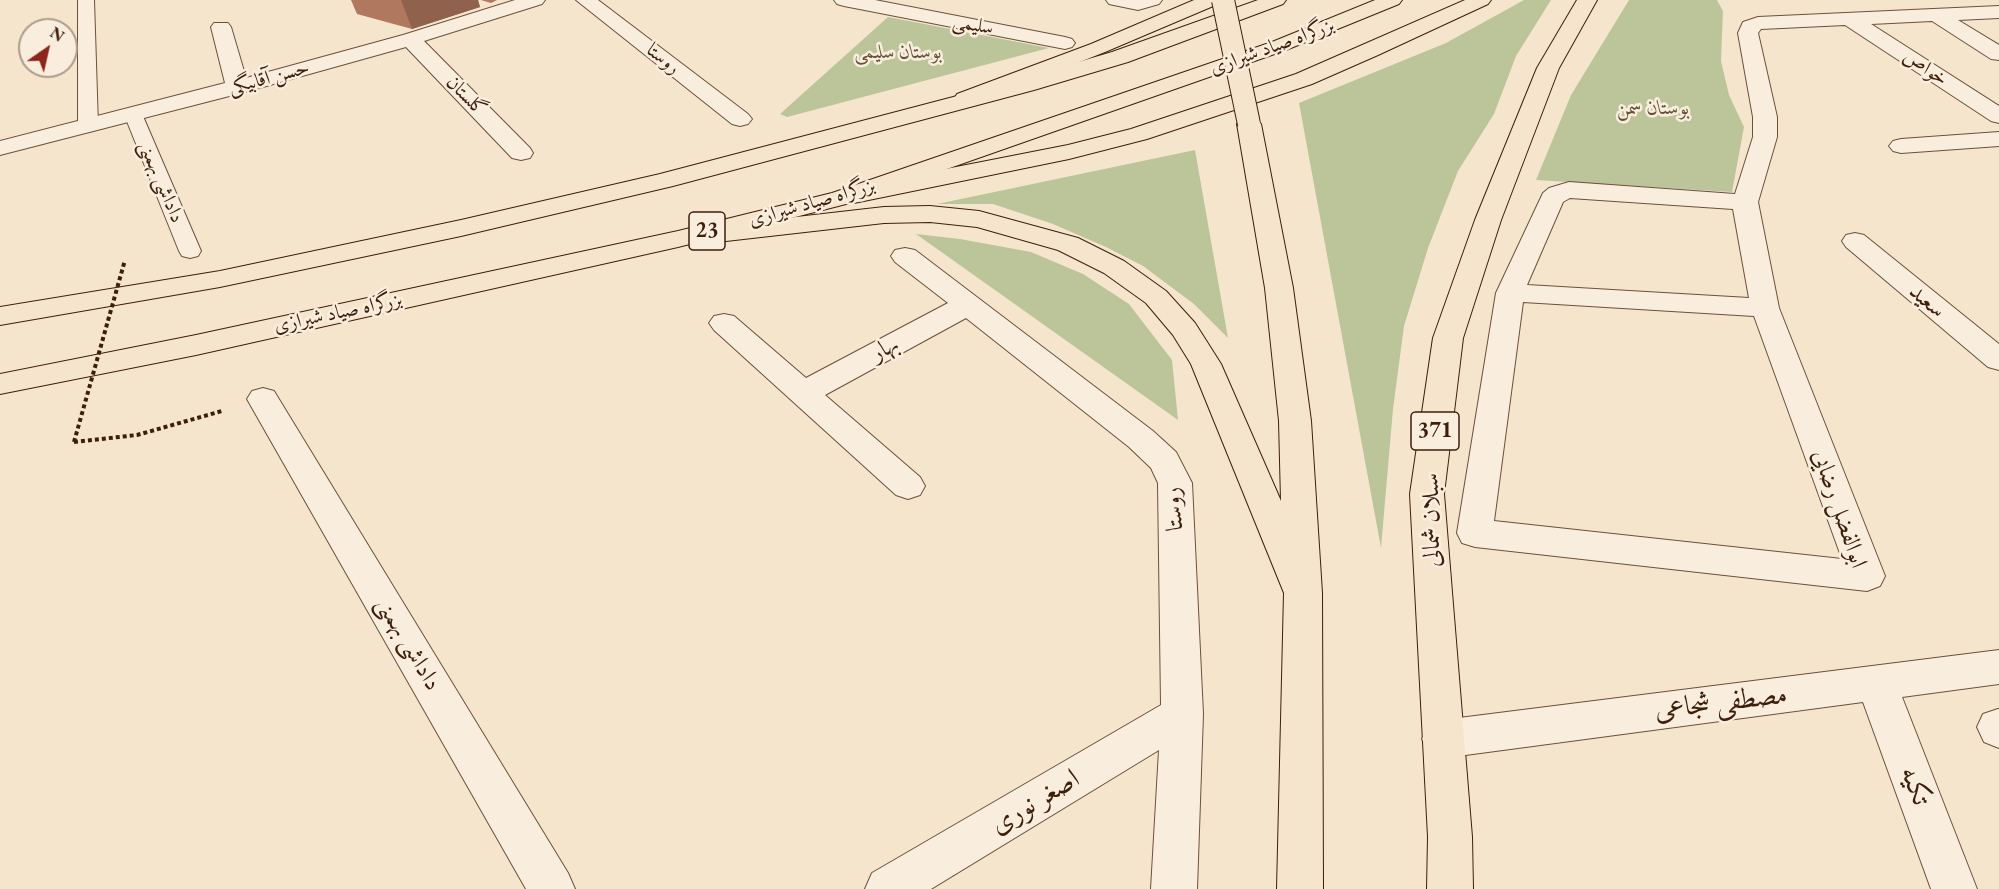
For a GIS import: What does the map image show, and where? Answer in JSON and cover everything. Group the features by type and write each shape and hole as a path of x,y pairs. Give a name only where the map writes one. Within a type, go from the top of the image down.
{"main road":[{"path":"934,111 1098,48 1211,0"},
{"path":"1223,0 1250,124 1279,288 1294,410 1303,593 1300,889"},
{"name":"بزرگراه صیاد شیرازی","path":"0,316 220,279 664,182 934,111 1120,57 1276,0"},
{"name":"بزرگراه صیاد شیرازی","path":"0,384 196,345 678,239 841,198 1279,46 1392,0"},
{"path":"841,198 1069,152 1139,134 1304,79 1481,0"},
{"name":"سبلان شمالی","path":"1450,889 1427,494 1448,338 1488,220 1548,68 1587,0"},
{"path":"678,239 884,215 930,214 979,219 1068,243 1113,267 1156,297 1185,330 1206,364 1303,593"}],"street":[{"name":"حسن آقابیگی","path":"0,148 237,87 410,39 535,0"},
{"name":"روستا","path":"586,0 740,119"},
{"path":"1116,0 1145,2"},
{"path":"1960,0 1991,13"},
{"name":"سلیمی","path":"856,1 1065,43"},
{"name":"ابوالفضل رضایی","path":"1745,202 1569,190 1558,193 1552,198 1510,293 1475,533 1867,576 1765,308 1745,202 1765,137 1765,117 1748,33 1750,26 1769,22 1991,13"},
{"path":"1938,16 1999,54"},
{"name":"خواص","path":"1851,20 1999,116"},
{"path":"221,27 237,87"},
{"name":"گلستان","path":"410,39 521,153"},
{"path":"1901,146 1999,139"},
{"name":"سعید","path":"1855,241 1999,360"},
{"name":"روستا","path":"905,256 1141,439 1164,461 1175,483 1182,714 1174,889"},
{"path":"1510,293 1765,308"},
{"name":"بهار","path":"803,393 967,305"},
{"path":"724,323 908,486"},
{"name":"داداشی بهمنی","path":"263,399 552,889"},
{"name":"مصطفی شجاعی","path":"1443,739 1999,667"},
{"name":"تکیه","path":"1876,683 1954,889"},
{"name":"اصغر نوری","path":"888,889 1182,714"}],"lane":[{"path":"86,0 88,126"},
{"name":"داداشی بهمنی","path":"133,114 190,251"}],"path":[{"path":"125,260 74,442 137,435 263,399"}],"green space":[{"path":"1524,0 1551,0 1516,56 1494,114 1458,171 1428,248 1404,326 1393,409 1381,548 1299,103 1446,43"},
{"name":"بوستان سمن","path":"1629,0 1717,0 1723,11 1721,61 1729,95 1744,127 1732,192 1536,180 1571,95"},
{"name":"بوستان سلیمی","path":"888,17 1049,48 787,117 780,114"},
{"path":"1195,150 1228,338 1194,304 1143,266 1106,247 1053,224 993,204 937,204"},
{"path":"916,234 960,239 1031,252 1083,274 1129,304 1172,360 1178,420"}]}
